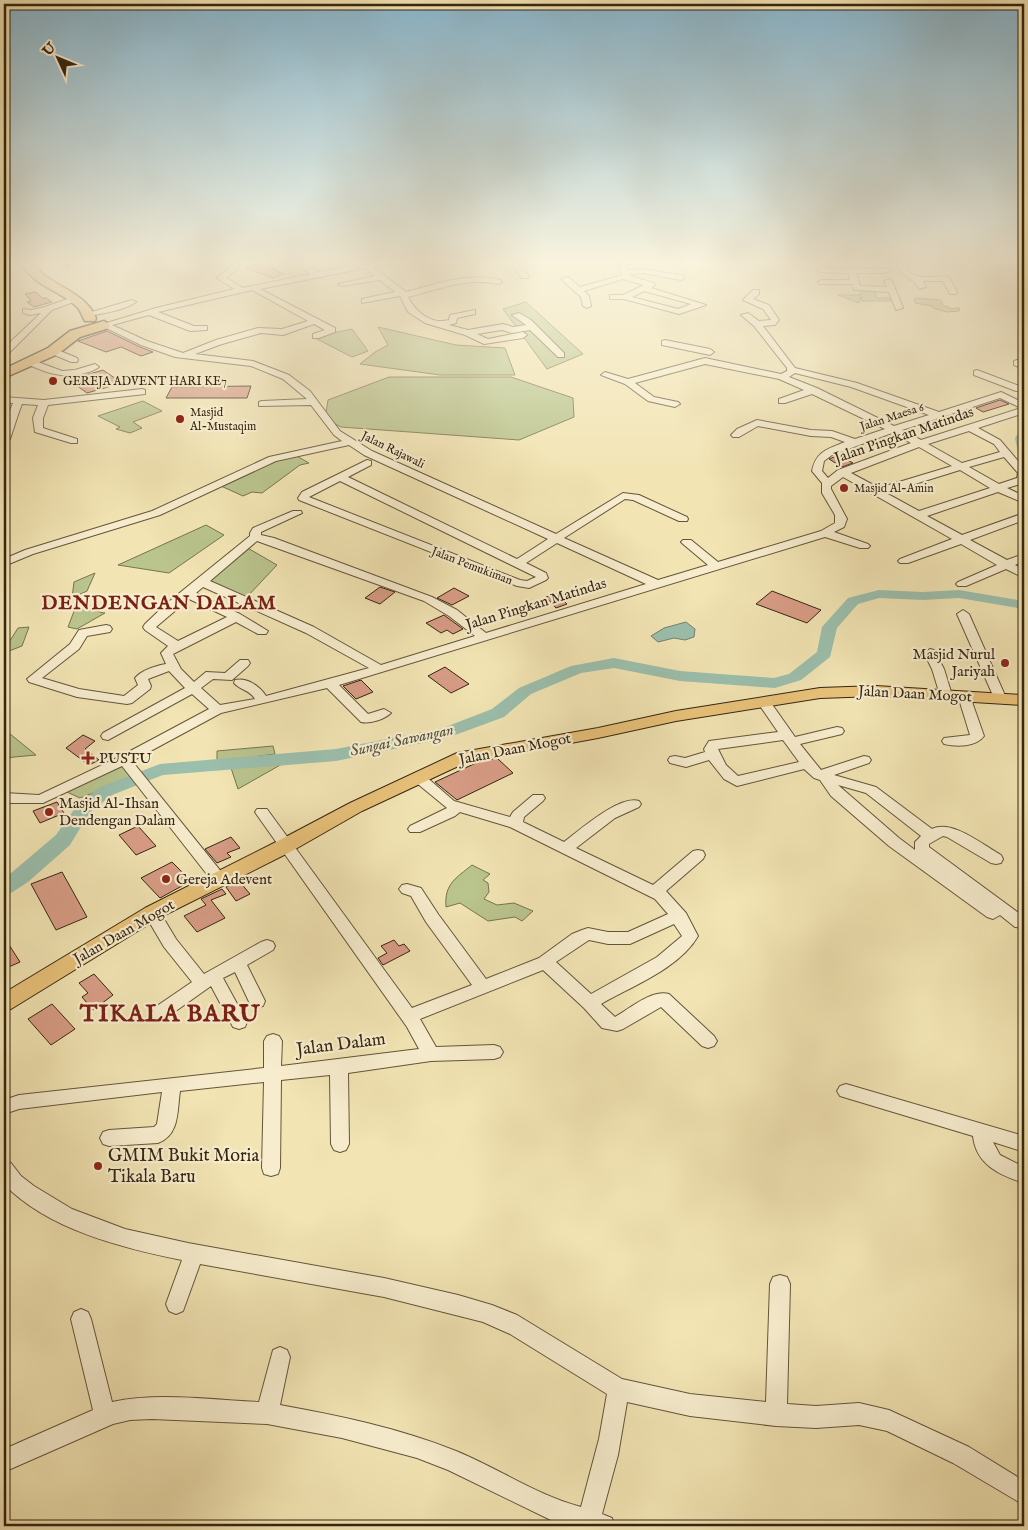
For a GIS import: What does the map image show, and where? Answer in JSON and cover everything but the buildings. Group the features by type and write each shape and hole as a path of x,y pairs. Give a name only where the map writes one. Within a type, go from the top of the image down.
{"highway":[{"path":"4,370 65,338 79,333"},
{"path":"4,374 52,351 74,335"}],"main road":[{"name":"Jalan Daan Mogot","path":"4,1003 152,913 218,878 285,846 356,807 445,764 480,753 598,733 676,716 839,691 1024,700"}],"street":[{"path":"4,353 25,333"},
{"name":"Jalan Rajawali","path":"123,333 182,356 244,362 273,371 294,381 307,393 331,426 350,442 378,458 656,584"},
{"path":"182,356 249,333"},
{"path":"316,336 323,333"},
{"path":"469,333 497,347"},
{"path":"487,342 525,333"},
{"path":"538,333 562,356"},
{"path":"765,333 792,370 854,385 938,415"},
{"path":"665,342 710,349 705,361"},
{"path":"52,351 74,360"},
{"path":"628,382 705,361 782,377 814,390 921,444 998,488 1024,500"},
{"path":"30,362 57,375 64,373 70,375 95,368"},
{"path":"782,377 792,370"},
{"name":"Jalan Maesa 6","path":"977,373 1021,388"},
{"path":"605,374 628,382 650,399 674,404"},
{"name":"Jalan Maesa 6","path":"827,483 817,471 819,460 828,453 854,442 1021,388"},
{"path":"782,402 814,390"},
{"path":"4,400 44,403 83,401 142,392"},
{"path":"1001,395 1024,406"},
{"path":"7,437 7,430 18,402"},
{"path":"262,404 313,402"},
{"path":"44,403 38,418 38,430 74,441"},
{"name":"Jalan Pingkan Matindas","path":"10,799 38,800 127,764 217,710 263,701 330,684 825,533 837,527 842,519 826,491 827,483 842,472 1024,410"},
{"path":"736,435 749,426 760,424 832,434 854,442"},
{"path":"919,515 1022,480 1023,476 1006,452 996,442 971,428"},
{"path":"4,563 29,552 150,515 273,459 350,442"},
{"path":"878,492 1006,452"},
{"path":"340,477 368,464"},
{"path":"842,472 1024,575"},
{"name":"Jalan Pemukiman","path":"340,477 514,562 542,574 542,578 529,585 517,583 303,498 306,494 340,477"},
{"path":"514,562 624,496 635,497 683,519"},
{"path":"256,537 255,533 257,530 297,513"},
{"path":"904,561 960,538 1024,516"},
{"path":"825,533 864,546"},
{"path":"177,646 149,627 170,607 256,537 270,540 428,599 454,613 484,637"},
{"path":"687,542 716,566"},
{"path":"962,584 1024,557"},
{"path":"203,582 310,630 380,668"},
{"path":"188,594 262,631"},
{"path":"963,614 1001,700"},
{"path":"217,710 173,666 167,653 177,646 236,617"},
{"path":"106,629 83,633 75,646 33,679 77,693 129,700 146,686 141,678 158,669 173,666"},
{"path":"930,653 938,669 946,695"},
{"path":"108,736 194,688 210,675 232,675 244,663"},
{"path":"240,683 258,691 263,701"},
{"path":"330,684 366,719 384,713"},
{"path":"949,741 973,740 977,736 969,721 970,715 964,696"},
{"path":"764,703 808,764 822,776 836,793 894,842 993,913"},
{"path":"808,764 737,781 729,776 712,754 711,749 714,744 789,738 838,731"},
{"path":"675,760 686,763 712,754"},
{"path":"822,776 864,760"},
{"path":"127,764 218,878"},
{"path":"822,776 871,790 931,836"},
{"path":"418,777 446,802 515,824 655,892 668,901 680,917 690,936 689,942 667,959 590,1003"},
{"path":"515,824 518,815 538,798"},
{"path":"4,810 10,799"},
{"path":"566,848 610,815 634,804"},
{"path":"415,829 450,813 457,807"},
{"path":"262,812 338,917 432,1054"},
{"path":"996,859 950,832 941,831 922,842 922,849 929,856 975,887 1021,923"},
{"path":"655,892 698,855"},
{"path":"407,889 416,892 432,918 483,988"},
{"path":"152,913 170,943 209,980 240,1022"},
{"path":"408,1017 545,962 578,938 588,934 608,938 630,938 666,920 680,917"},
{"path":"156,1015 209,980 267,946"},
{"path":"238,962 257,1001"},
{"path":"545,962 590,1003 608,1024 617,1024 654,1002 663,999 708,1041"},
{"path":"271,1168 272,1041"},
{"name":"Jalan Dalam","path":"4,1107 19,1102 339,1067 432,1054 494,1052"},
{"path":"339,1067 340,1144"},
{"path":"109,1138 158,1135 163,1132 166,1127 172,1084"},
{"path":"846,1091 1024,1144"},
{"path":"982,1130 983,1148 987,1154 1001,1165 1024,1175"},
{"path":"6,1176 24,1191 70,1218 131,1239 194,1253 416,1294 484,1312 514,1324 618,1389 690,1405 776,1415 816,1417 859,1414 889,1421 961,1455 1024,1494"},
{"path":"176,1304 194,1253"},
{"path":"776,1415 780,1284"},
{"path":"81,1319 105,1416"},
{"path":"267,1414 280,1357"},
{"path":"5,1458 105,1416 130,1409 152,1408 267,1414 342,1427 417,1447 454,1461 557,1512 596,1523 602,1473 615,1422 618,1389"}],"green space":[{"path":"331,333 355,333 368,351 352,357 313,337"},
{"path":"382,333 406,333 456,345 505,348 515,375 440,375 360,364 375,352 388,345"},
{"path":"521,333 560,333 583,354 547,369"},
{"path":"389,377 511,377 573,398 574,417 519,440 341,427 325,419 328,400"},
{"path":"143,401 162,411 133,422 142,428 130,433 116,429 120,427 98,416"},
{"path":"293,454 309,463 300,465 262,493 252,492 243,496 221,486 248,471"},
{"path":"206,525 224,535 169,573 118,565"},
{"path":"246,547 277,565 246,598 207,581"},
{"path":"95,573 87,591 72,598 74,582"},
{"path":"76,606 105,613 77,629 68,627"},
{"path":"29,627 22,646 4,653 18,628"},
{"path":"4,729 36,755 4,758"},
{"path":"273,746 275,754 217,762 217,751"},
{"path":"121,763 132,778 80,798 67,792"},
{"path":"282,764 238,789 231,768"},
{"path":"472,865 490,874 483,880 488,883 489,892 484,899 497,905 514,903 533,911 522,921 515,917 488,921 460,903 446,907 447,893 452,882"}],"shaded area":[{"path":"686,622 695,629 694,637 685,640 674,638 658,642 651,636 664,628"}],"waterway":[{"name":"Sungai Sawangan","path":"1024,437 1021,438 1024,453"},
{"name":"Sungai Sawangan","path":"4,888 21,877 63,840 84,808 106,791 160,770 336,755 447,733 498,713 525,691 577,669 614,663 680,676 775,683 795,677 824,654 830,627 853,601 879,594 923,596 959,594 1024,605"}],"place":[{"name":"GEREJA ADVENT HARI KE7","path":"53,381"},
{"name":"Masjid Al-Mustaqim","path":"180,419"},
{"name":"Masjid Al-Amin","path":"844,488"},
{"name":"Masjid Nurul Jariyah","path":"1005,663"},
{"name":"PUSTU","path":"88,758"},
{"name":"Masjid Al-Ihsan Dendengan Dalam","path":"49,812"},
{"name":"Gereja Adevent","path":"166,879"},
{"name":"GMIM Bukit Moria Tikala Baru","path":"98,1166"}],"district":[{"name":"DENDENGAN DALAM","path":"159,603"},
{"name":"TIKALA BARU","path":"170,1014"}]}
